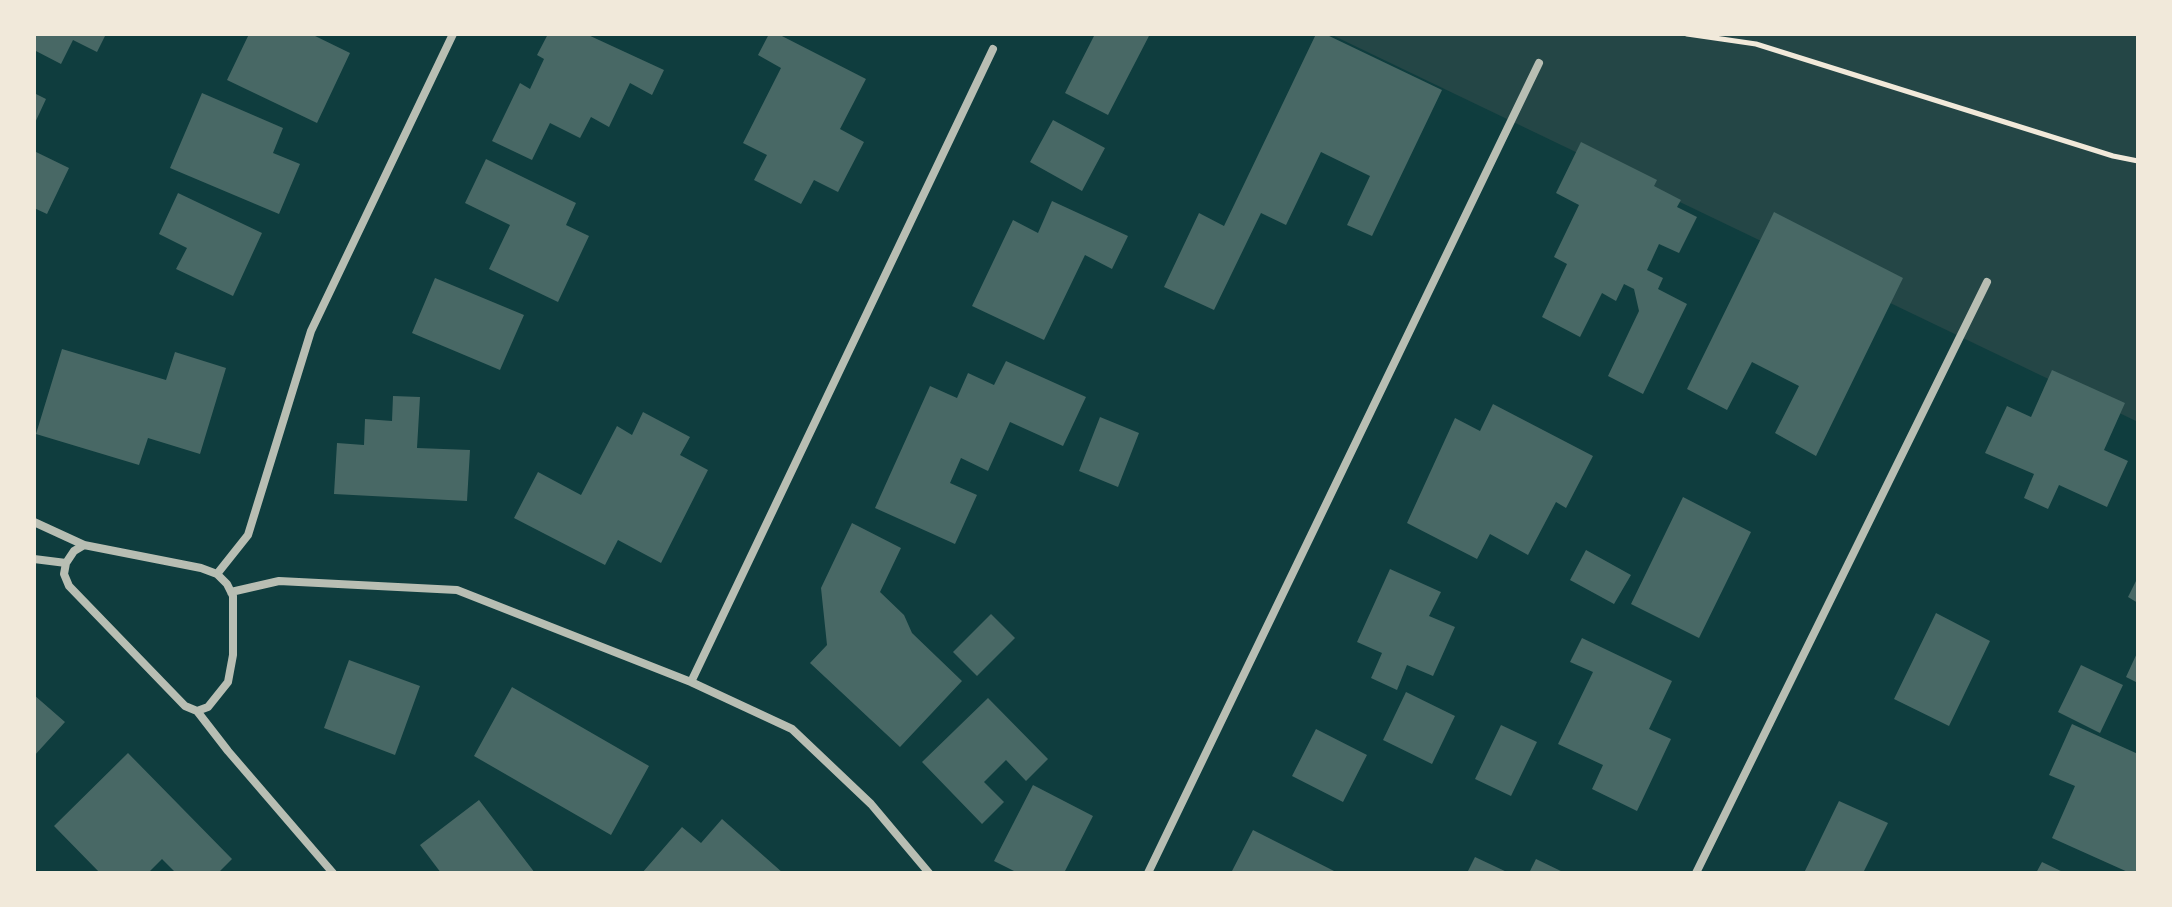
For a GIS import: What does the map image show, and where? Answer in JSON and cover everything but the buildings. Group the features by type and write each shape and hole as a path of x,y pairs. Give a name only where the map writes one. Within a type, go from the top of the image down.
{"street":[{"path":"217,574 248,535 311,331 453,34"},
{"path":"691,682 993,49"},
{"path":"1148,873 1539,63"},
{"path":"1696,873 1987,282"},
{"path":"34,522 84,545 201,568 217,574 227,584 231,592 233,655 228,682 208,707 197,711"},
{"path":"84,545 74,551 66,563 64,574 69,586 185,706 197,711 333,873"},
{"path":"34,559 66,563"},
{"path":"231,592 279,581 457,590 691,682 792,729 871,804 929,873"}],"path":[{"path":"1687,34 1756,44 1851,71 2113,156 2138,161"}],"shaded area":[{"path":"1330,34 2138,34 2138,422"}]}
